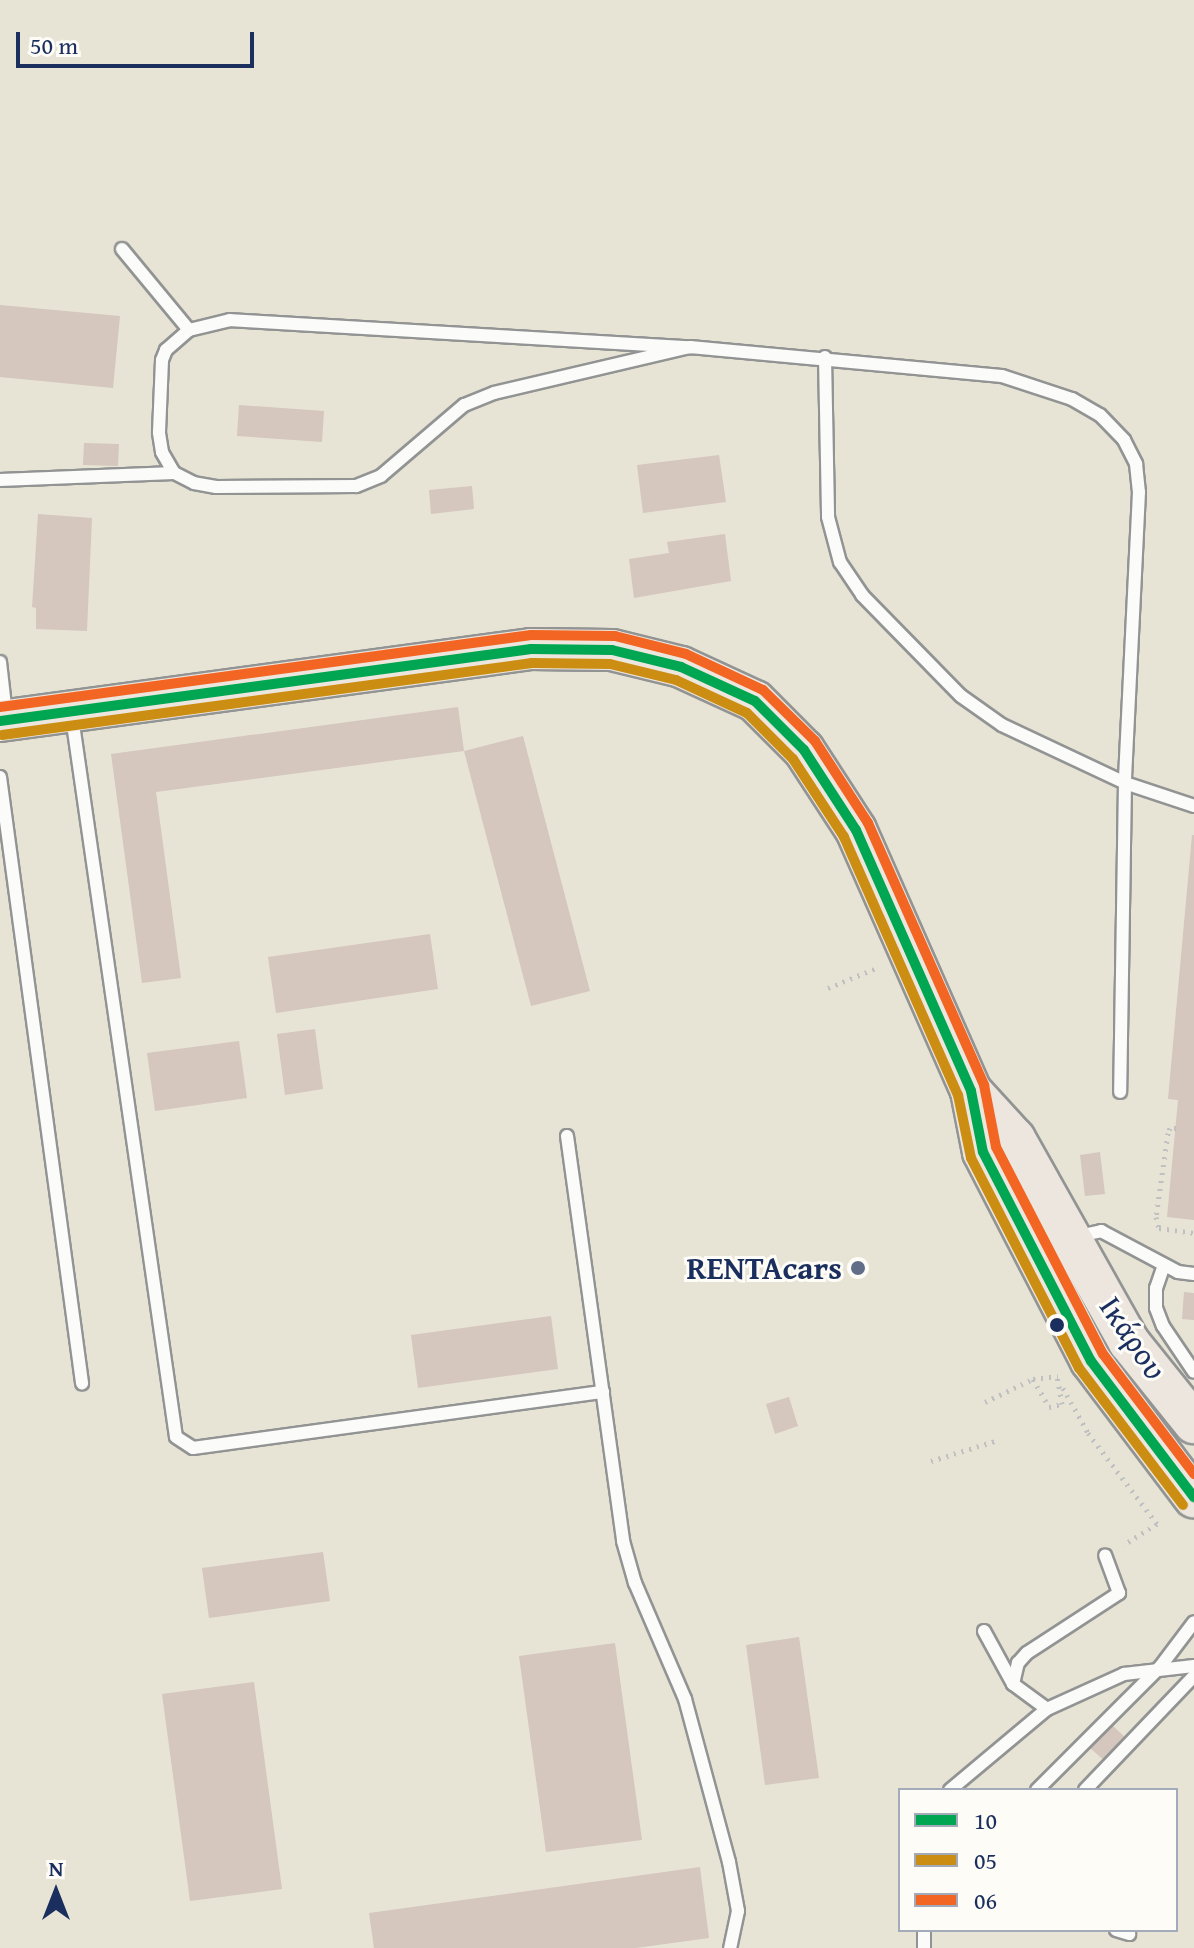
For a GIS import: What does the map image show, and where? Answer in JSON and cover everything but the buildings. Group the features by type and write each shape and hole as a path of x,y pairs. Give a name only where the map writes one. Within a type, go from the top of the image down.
{"main road":[{"name":"Ικάρου","path":"3,720 531,649 612,650 681,667 755,701 804,750 856,830 971,1091 983,1152 1091,1361 1194,1497"},
{"name":"Ικάρου","path":"971,1091 1015,1139 1129,1342 1194,1423"}],"lane":[{"path":"122,249 189,330"},
{"path":"174,473 162,452 159,432 162,360 172,344 189,330 230,320 690,347 825,357 1002,376 1072,399 1100,415 1124,440 1136,464 1139,492 1125,783 1120,1092"},
{"path":"0,480 174,473 194,483 216,487 356,486 381,476 464,405 494,393 690,347"},
{"path":"825,357 828,517 840,562 862,595 961,696 1002,725 1125,783 1194,806"},
{"path":"0,662 3,720"},
{"path":"71,710 176,1437 193,1448 603,1392"},
{"path":"0,777 82,1383"},
{"path":"567,1136 628,1561 685,1699 733,1880 738,1911 730,1948"},
{"path":"1071,1238 1101,1231 1178,1272 1194,1274"},
{"path":"1164,1265 1156,1288 1156,1308 1163,1326 1194,1372"},
{"path":"1013,1684 1018,1663 1027,1653 1119,1593 1105,1555"},
{"path":"1039,1788 1160,1667 1194,1622"},
{"path":"984,1631 1013,1684 1047,1709"},
{"path":"952,1788 1047,1709 1124,1674 1160,1667 1194,1666"},
{"path":"1087,1788 1194,1676"}],"path":[{"path":"828,988 911,954"},
{"path":"1176,1128 1170,1128 1168,1133 1156,1217 1159,1228 1194,1233"},
{"path":"1033,1379 1049,1407 1062,1404 1057,1376"},
{"path":"985,1402 1033,1379 1057,1376"},
{"path":"1057,1376 1088,1433 1157,1524 1105,1555"},
{"path":"931,1461 998,1440"}],"transit line":[{"name":"06","path":"0,707 531,635 615,636 686,654 763,690 815,741 868,823 984,1085 996,1147 1103,1354 1194,1474"},
{"name":"10","path":"0,721 531,649 612,650 681,667 755,701 804,750 856,830 971,1091 983,1152 1091,1361 1194,1497"},
{"name":"05","path":"2,735 532,663 610,664 676,680 747,713 793,759 844,837 958,1095 971,1158 1079,1368 1183,1505"}],"place":[{"name":"RENTAcars","path":"858,1268"}]}
